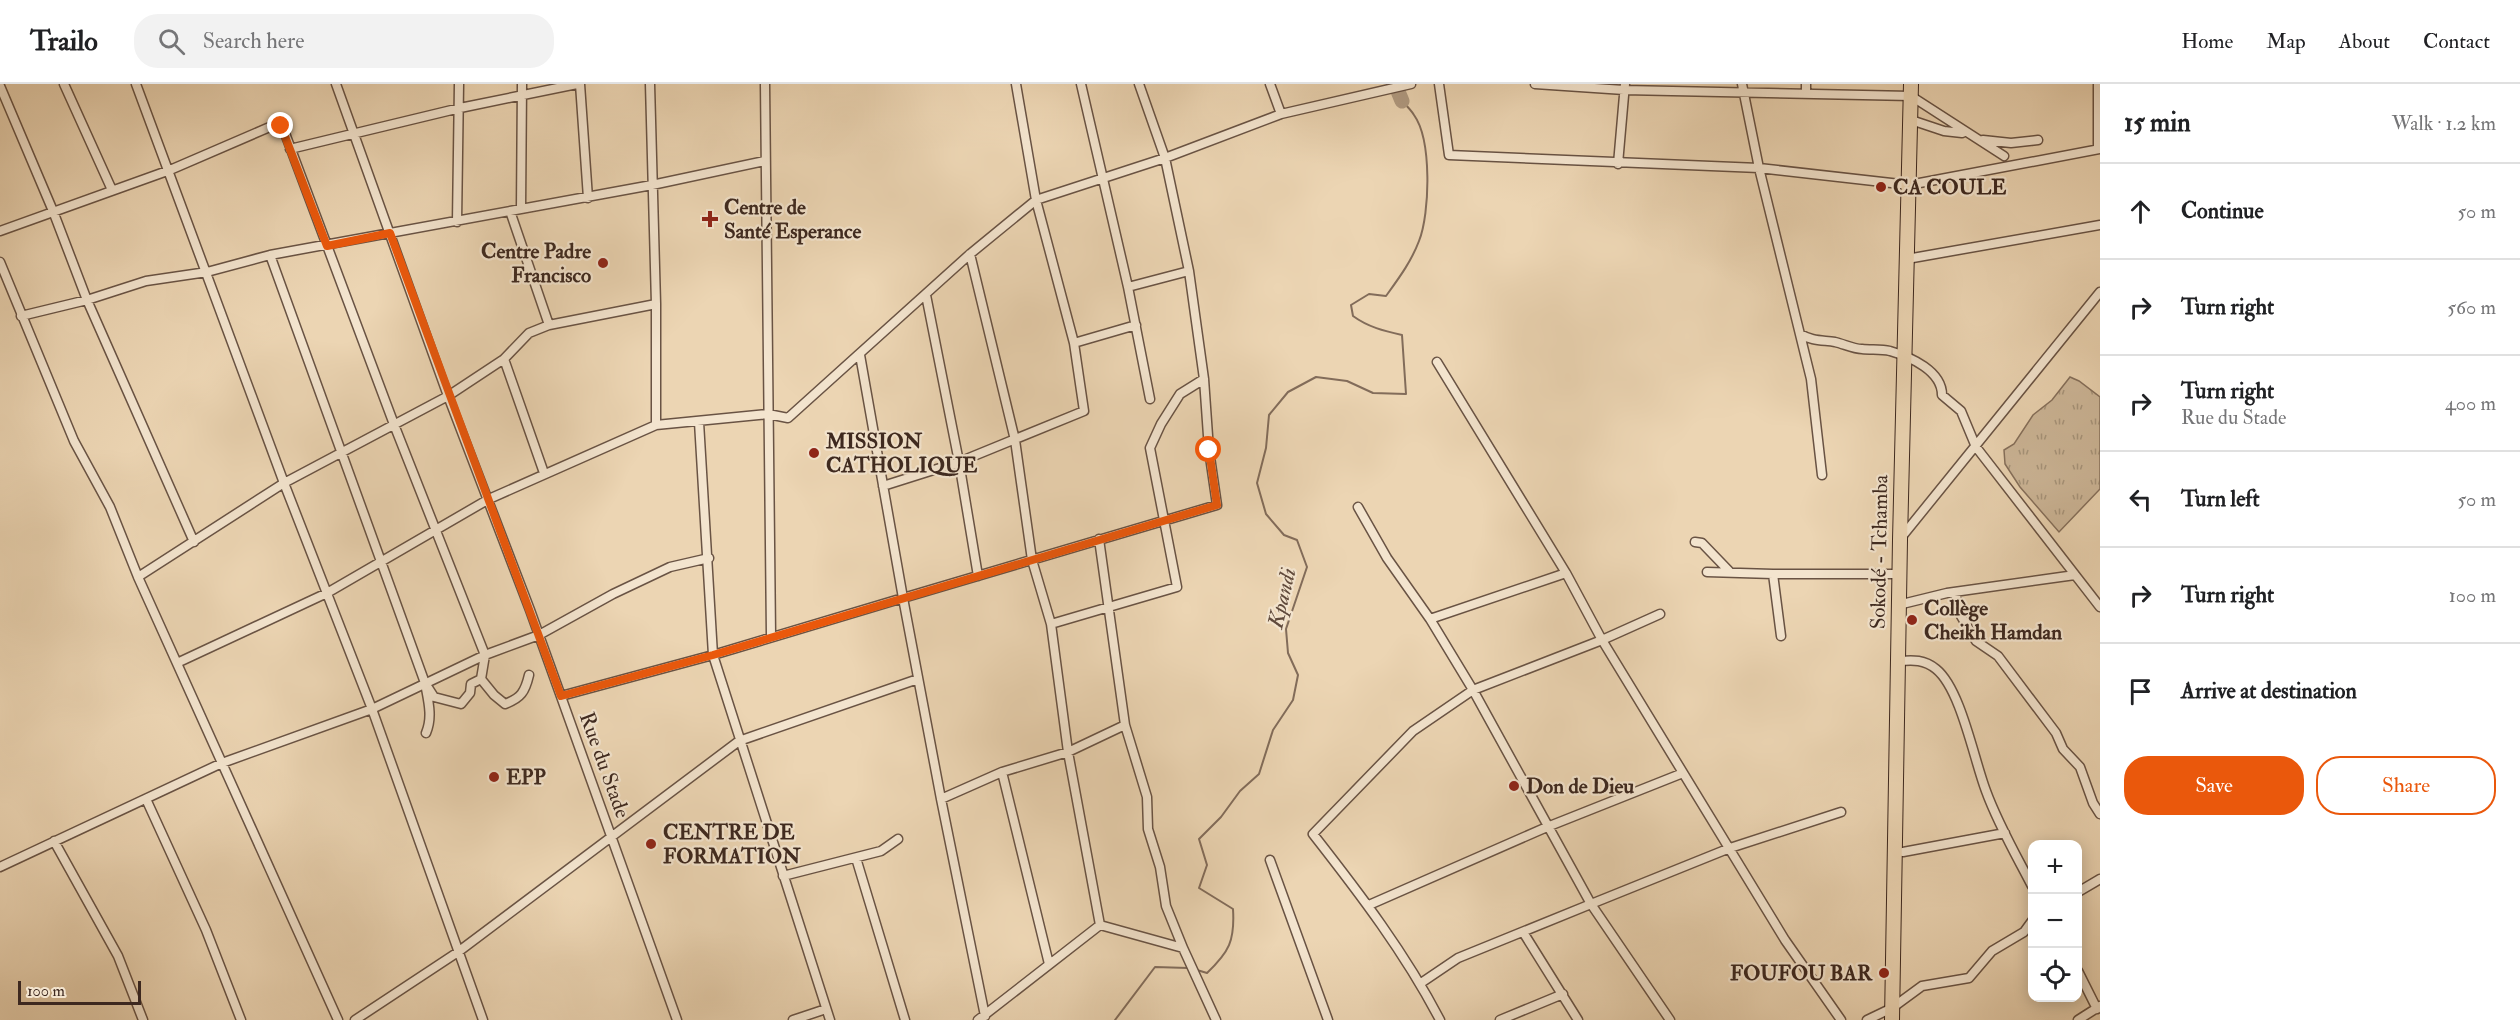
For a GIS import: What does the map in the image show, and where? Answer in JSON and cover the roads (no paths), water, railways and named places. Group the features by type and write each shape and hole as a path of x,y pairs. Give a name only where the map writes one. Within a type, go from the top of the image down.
{"main road":[{"name":"Sokodé - Tchamba","path":"1892,1014 1899,574 1911,90"}],"street":[{"path":"64,84 112,190"},
{"path":"136,84 170,170 284,483 372,709 483,1020"},
{"name":"Rue du Stade","path":"336,84 448,396 539,634 677,1020"},
{"path":"457,222 459,84"},
{"path":"521,208 522,84"},
{"path":"290,149 460,108 578,84 588,198"},
{"path":"650,84 656,304 656,425"},
{"path":"765,84 771,636"},
{"path":"884,486 959,462 1084,411 1074,343 1036,200 1016,84"},
{"path":"1081,84 1104,178 1150,399"},
{"path":"561,696 713,655 1217,505 1209,450 1204,379 1189,271 1165,158 1139,84"},
{"path":"1270,84 1281,114"},
{"path":"177,663 327,593 489,499 656,425 768,414 788,418 970,254 1036,200 1165,158 1281,114 1410,84"},
{"path":"1439,84 1449,155 1618,164 1758,168 1909,185 2099,149 2098,84"},
{"path":"1536,84 1743,88 1806,94 1911,90 2004,156"},
{"path":"1806,84 1806,94"},
{"path":"0,86 53,211 87,300 194,542"},
{"path":"1618,164 1625,87"},
{"path":"1743,88 1758,168 1811,379 1822,475"},
{"path":"1911,120 1944,131 1964,133 1982,140 2011,143 2038,140"},
{"path":"0,231 170,170 273,126 283,128 394,427 485,655 481,679"},
{"path":"2002,168 2004,156 2011,143"},
{"path":"21,316 87,300 146,281 207,272 270,255 652,186 765,161"},
{"path":"510,211 549,325"},
{"path":"1907,259 2100,225"},
{"path":"970,254 1015,440 1032,560 1051,624 1068,752 1100,925"},
{"path":"270,255 425,683 429,706 429,724 426,733"},
{"path":"0,262 74,441 110,507 138,577 338,1020"},
{"path":"1128,288 1189,271"},
{"path":"1900,540 2100,292"},
{"path":"926,295 959,462 978,576"},
{"path":"138,577 284,483 394,427 448,396 504,359 529,333 549,325 656,304"},
{"path":"1074,343 1136,325"},
{"path":"1800,334 1811,340 1835,342 1859,349 1888,350 1936,375 1942,386 1942,395 1961,411 1976,447 2100,607"},
{"path":"860,355 981,1018 1100,925"},
{"path":"504,359 544,473"},
{"path":"1437,362 1566,573 1602,640 1785,940 1841,1020"},
{"path":"1051,624 1177,587 1162,521 1150,448 1161,424 1180,394 1204,379"},
{"path":"699,422 709,558 713,655 830,1020"},
{"path":"1358,507 1387,558 1430,619 1473,690 1591,904 1670,1020"},
{"path":"1099,539 1125,725 1147,797 1148,829 1160,867 1166,906 1216,1020"},
{"path":"1695,542 1702,543 1729,571"},
{"path":"0,867 222,763 372,709 485,655 539,634 613,594 670,567 709,558"},
{"path":"1707,572 1899,574"},
{"path":"1430,619 1566,573"},
{"path":"1773,574 1781,636"},
{"path":"1899,604 1955,592 2075,575"},
{"path":"1955,592 1961,616 1976,641 1998,656 2056,733 2063,749 2080,767 2100,814"},
{"path":"1440,1020 1421,983 1369,905 1313,834 1413,731 1473,690 1602,640 1660,614"},
{"path":"1898,661 1923,660 1938,670 1950,687 1978,763 1985,790 2028,878"},
{"path":"481,679 505,704 517,699 525,692 529,675"},
{"path":"425,683 434,698 461,704 470,693 471,684 481,679"},
{"path":"355,1020 458,952 740,741 918,679"},
{"path":"941,799 1002,772 1068,752 1125,725"},
{"path":"1002,772 1049,964"},
{"path":"1369,905 1547,827 1683,773"},
{"path":"146,799 206,930 241,1020"},
{"path":"1421,983 1458,958 1591,904 1730,848 1841,813"},
{"path":"1903,852 2005,833"},
{"path":"783,876 856,858 887,848 898,839"},
{"path":"54,842 118,956 143,1020"},
{"path":"856,858 905,1020"},
{"path":"1270,860 1328,1020"},
{"path":"2082,890 2100,879"},
{"path":"1100,925 1185,953"},
{"path":"1868,1020 1892,1014 1922,987 1969,978 1992,951 2024,932 2028,926"},
{"path":"1523,932 1578,1020"},
{"path":"2078,1020 2099,1007 2082,978"},
{"path":"1500,1020 1563,994"},
{"path":"794,1020 826,1009"}],"waterway":[{"path":"1395,84 1402,101"},
{"name":"Kpandi","path":"1197,970 1207,973 1221,959 1229,945 1233,930 1233,909 1199,888 1207,865 1199,839 1221,817 1240,791 1259,774 1273,730 1293,700 1298,675 1288,653 1286,629 1307,567 1297,540 1284,535 1266,514 1257,483 1266,448 1269,415 1288,392 1316,377 1347,381 1373,393 1406,394 1402,335 1364,323 1353,316 1351,305 1369,294 1386,296 1412,256 1423,229 1427,195 1424,141 1414,115 1402,101"},
{"name":"Kpandi","path":"1115,1020 1155,967 1188,968"}],"place":[{"name":"CA COULE","path":"1881,187"},
{"name":"Centre de Santé Esperance","path":"710,219"},
{"name":"Centre Padre Francisco","path":"603,263"},
{"name":"MISSION CATHOLIQUE","path":"814,453"},
{"name":"Collège Cheikh Hamdan","path":"1912,620"},
{"name":"EPP","path":"494,777"},
{"name":"Don de Dieu","path":"1514,786"},
{"name":"CENTRE DE FORMATION","path":"651,844"},
{"name":"FOUFOU BAR","path":"1884,973"}]}
